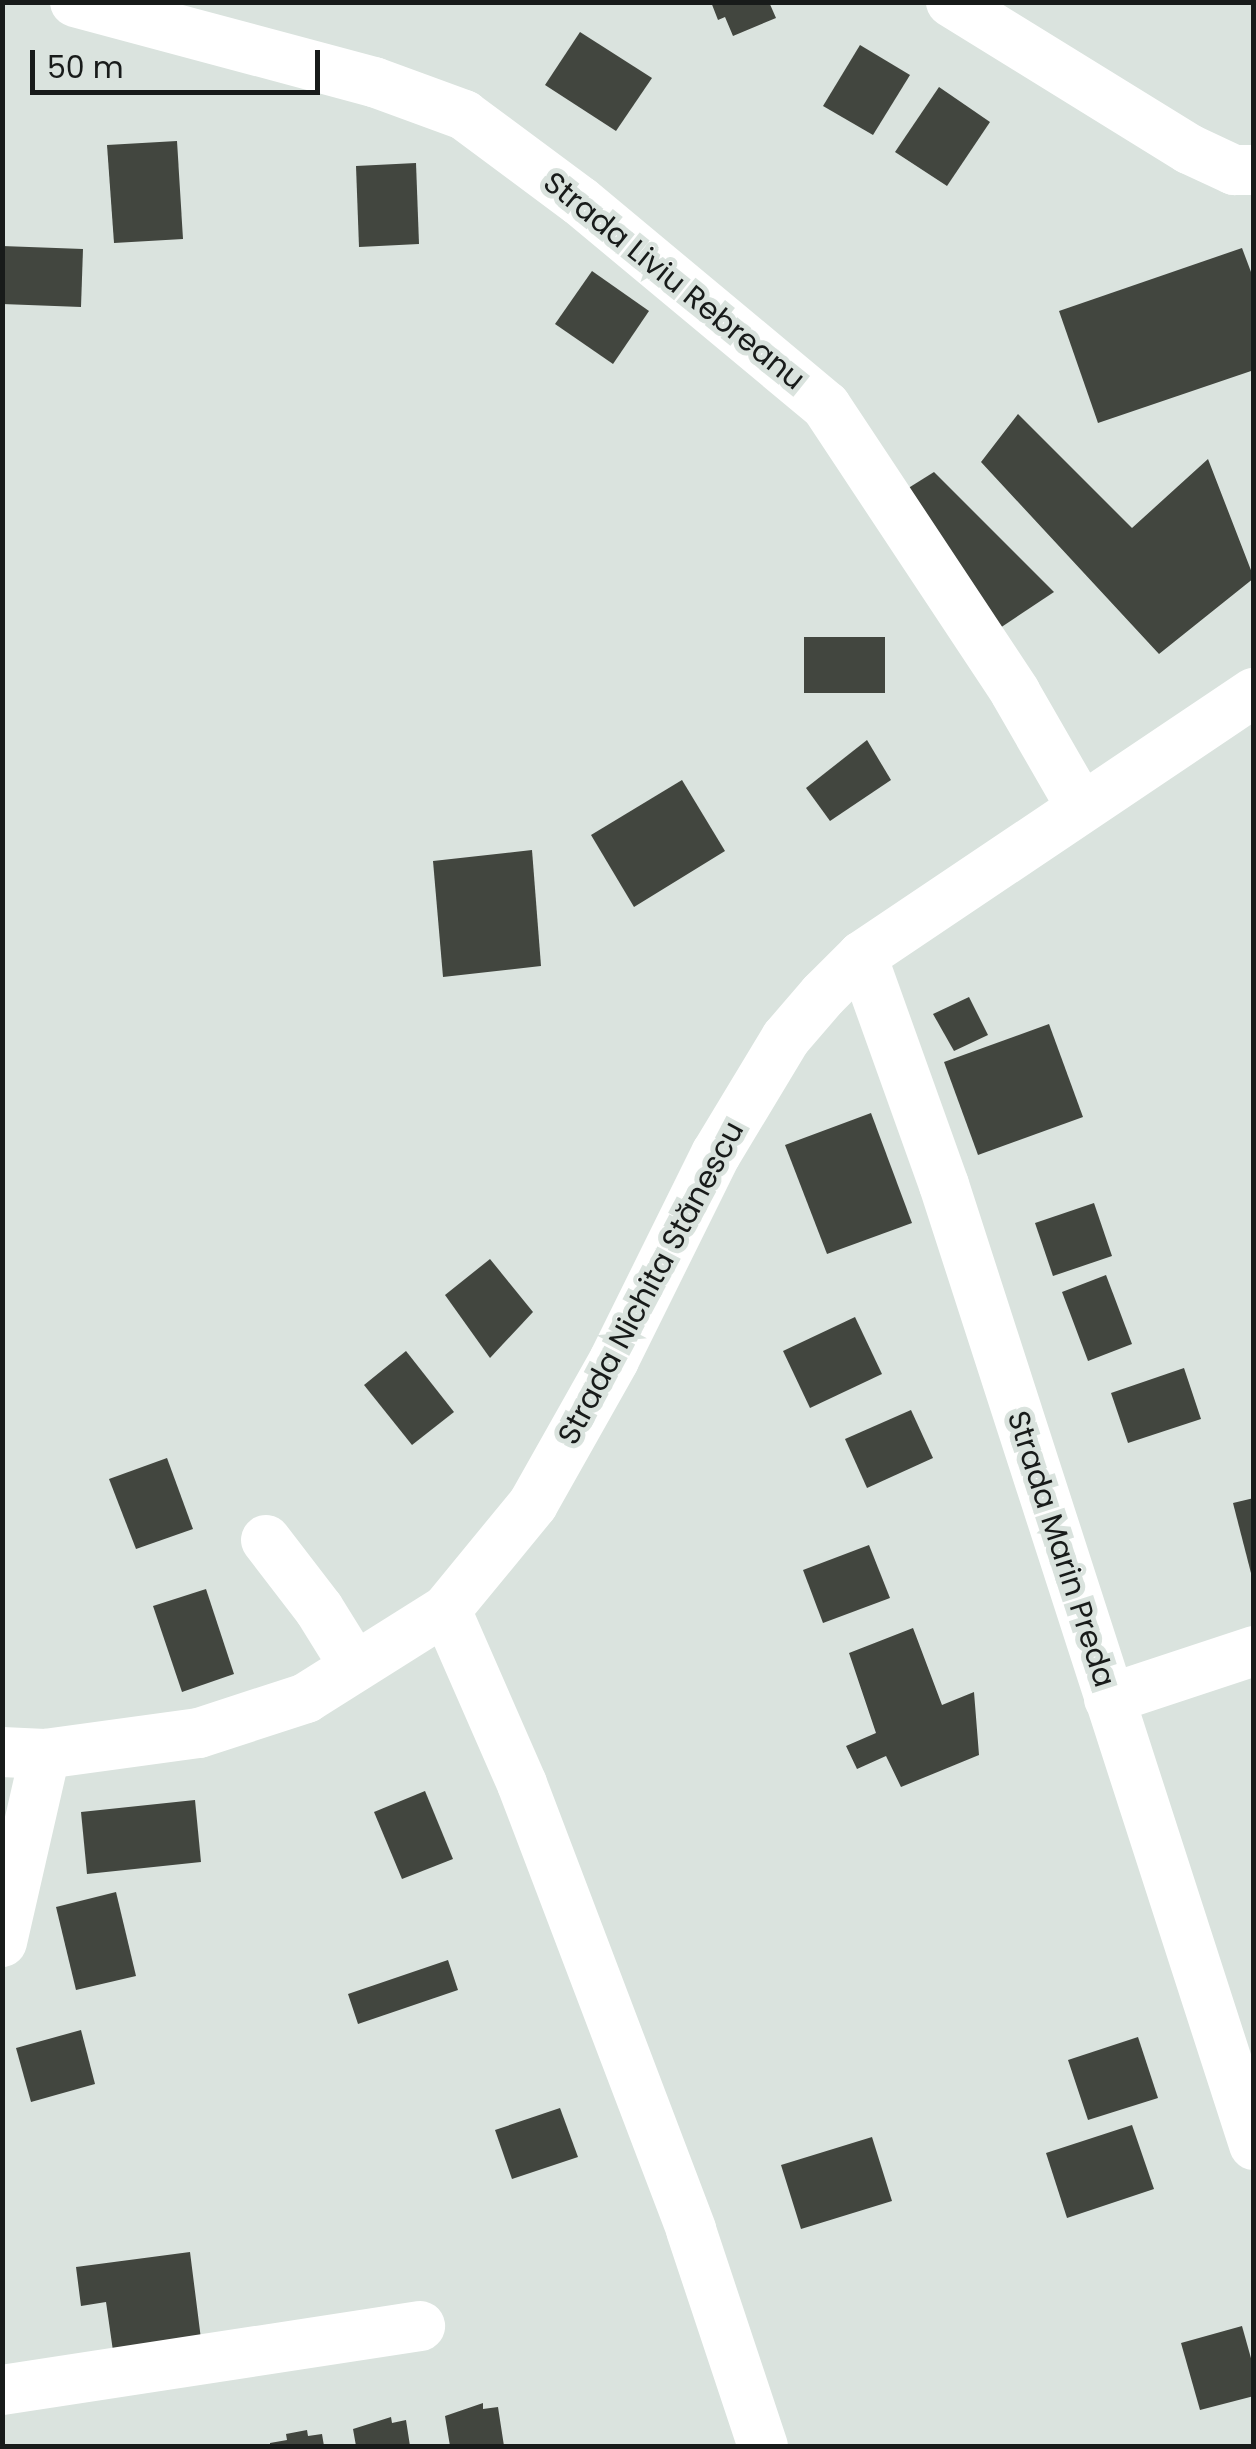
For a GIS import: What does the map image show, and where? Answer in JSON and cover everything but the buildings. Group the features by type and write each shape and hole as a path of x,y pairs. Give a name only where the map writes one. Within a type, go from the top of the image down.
{"street":[{"name":"Strada Liviu Rebreanu","path":"75,2 374,82 464,115 580,201 826,406 1016,692 1081,808"},
{"path":"951,2 1189,149 1234,170 1254,170"},
{"name":"Strada Nichita Stănescu","path":"24,1753 199,1733 306,1698 446,1610 533,1504 614,1360 716,1154 786,1038 862,956 1254,693"},
{"name":"Strada Marin Preda","path":"862,956 944,1185 1254,2144"},
{"path":"266,1540 319,1609 354,1667"},
{"path":"446,1610 522,1784 690,2230 763,2446"},
{"path":"1109,1699 1254,1652"},
{"path":"2,1942 24,1753"},
{"path":"2,2390 420,2326"}]}
